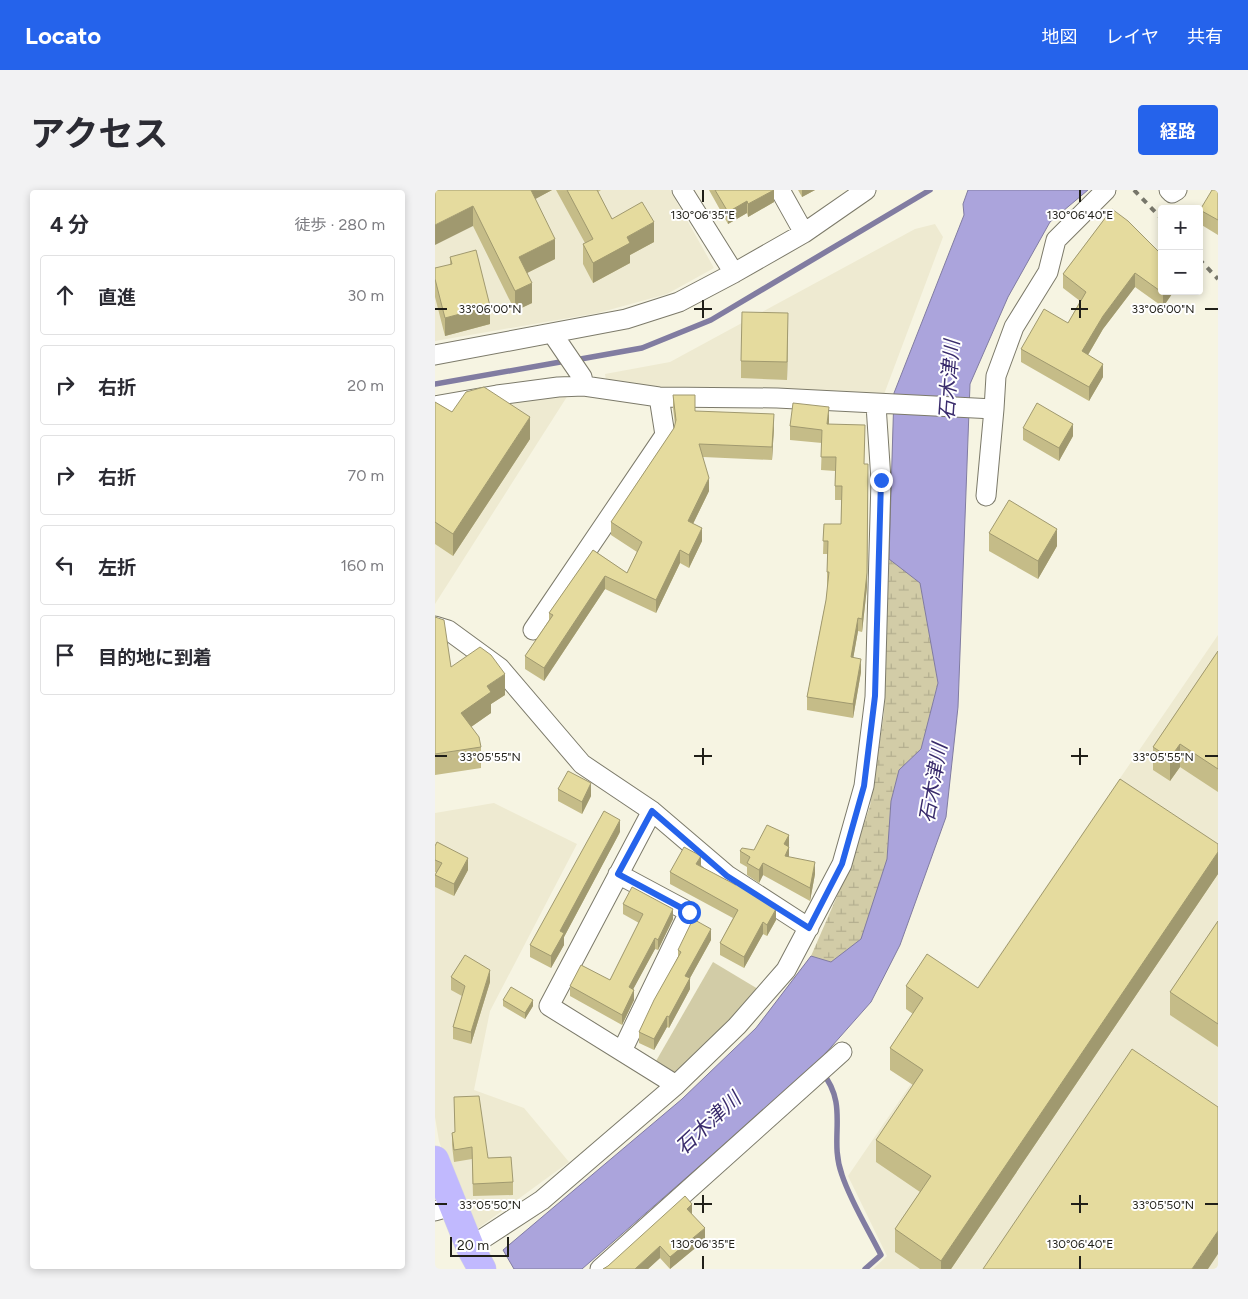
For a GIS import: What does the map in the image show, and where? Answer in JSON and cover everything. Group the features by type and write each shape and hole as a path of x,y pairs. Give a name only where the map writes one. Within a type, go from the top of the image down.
{"highway":[{"path":"435,1160 443,1208 476,1259"}],"street":[{"path":"682,190 735,273"},
{"path":"779,190 804,233"},
{"path":"435,354 555,338 626,319 679,302 735,273 804,233 866,190"},
{"path":"986,496 984,408 1014,328 1047,272 1056,240 1106,190"},
{"path":"1169,190 1172,193 1177,190"},
{"path":"555,338 583,382"},
{"path":"435,406 497,394 583,382 659,397 777,398 880,405 984,408"},
{"path":"533,630 665,435 659,397"},
{"path":"476,1259 676,1085 737,1026 786,970 842,864 864,786 875,696 881,480 880,405"},
{"path":"435,626 448,630 500,668 582,764 652,811 727,876 809,928"},
{"path":"652,811 549,1006 676,1085"},
{"path":"618,874 689,912 622,1051"},
{"path":"600,1269 842,1052"}],"shaded area":[{"path":"435,190 670,190 714,268 667,294 598,313 435,341"},
{"path":"935,224 943,237 883,397 654,391 607,386 605,374 670,362 915,229"},
{"path":"570,392 435,604 435,410"},
{"path":"1218,635 1218,1269 873,1269 887,1256 848,1176"},
{"path":"494,803 577,844 490,1011 474,1090 524,1108 569,1162 473,1232 461,1205 439,1141 435,1117 435,813"}],"green space":[{"path":"894,393 938,683 877,930 756,1028 811,956 848,871 870,806 884,713"},
{"path":"713,962 763,992 663,1088 648,1075"}],"water":[{"name":"石木津川","path":"968,190 1088,190 1050,222 1008,297 970,384 958,707 946,817 900,945 871,1002 816,1064 582,1269 514,1269 503,1250 682,1099 756,1028 811,956 831,962 861,939 887,859 891,801 899,770 921,749 938,683 920,583 889,559 894,393 964,215 963,204"}],"building":[{"path":"435,190 531,190 555,239 519,257 532,283 515,291 473,206 435,225"},
{"path":"567,190 597,190 612,219 642,202 654,222 627,237 630,243 593,263 583,244 593,239"},
{"path":"715,190 774,190 748,204 747,201 728,212"},
{"path":"1212,190 1218,192 1218,220 1203,212 1203,205"},
{"path":"1112,209 1128,221 1158,251 1158,289 1135,273 1103,316 1082,351 1103,364 1089,387 1021,349 1044,309 1068,323 1086,292 1063,274"},
{"path":"476,250 490,306 445,318 435,279 435,268 452,264 450,257"},
{"path":"742,312 788,313 787,362 741,361"},
{"path":"484,387 530,417 453,534 435,522 435,402 452,412 466,392"},
{"path":"673,395 695,395 695,411 774,414 772,447 699,444 709,478 688,521 702,528 689,555 680,550 656,600 605,576 544,668 525,656 553,615 549,613 593,550 627,573 642,542 611,522 674,428 676,420"},
{"path":"793,403 829,407 827,424 865,425 864,464 868,464 867,573 862,619 858,618 851,657 861,659 853,704 807,697 826,600 829,572 827,572 828,541 823,541 824,524 841,524 842,486 835,486 836,457 821,457 822,430 790,426"},
{"path":"1037,403 1073,424 1059,448 1023,428"},
{"path":"1009,500 1057,529 1038,561 989,533"},
{"path":"435,617 444,620 451,667 480,647 491,655 505,674 487,686 491,692 461,713 479,737 481,747 435,754"},
{"path":"1218,651 1218,769 1180,744 1170,758 1153,747"},
{"path":"568,771 591,783 582,802 558,789"},
{"path":"1120,779 1218,844 1218,852 941,1261 895,1229 931,1176 876,1140 923,1070 890,1048 923,998 906,986 927,954 978,988"},
{"path":"604,811 620,820 560,931 564,933 551,956 530,945"},
{"path":"767,825 789,835 784,844 789,847 785,856 815,862 810,888 763,863 759,870 747,863 750,857 740,851 742,848 754,850"},
{"path":"437,842 468,858 454,884 435,875 442,863 435,860 435,846"},
{"path":"684,847 701,856 696,864 736,885 737,883 776,909 767,925 763,922 744,957 720,943 738,910 670,872"},
{"path":"632,887 673,909 658,940 655,938 629,987 634,990 622,1015 570,986 581,965 610,980 643,914 623,904"},
{"path":"693,919 711,929 685,976 690,978 669,1017 667,1016 654,1039 639,1032 654,1000 681,952 678,950"},
{"path":"1218,921 1218,1024 1170,992"},
{"path":"465,955 490,970 471,1032 453,1027 465,986 451,977"},
{"path":"511,987 533,1000 525,1013 503,1000"},
{"path":"1132,1049 1218,1107 1218,1231 1192,1269 983,1269"},
{"path":"479,1096 488,1158 511,1157 513,1182 473,1184 472,1147 454,1150 452,1133 455,1132 454,1097"},
{"path":"685,1196 692,1204 687,1209 705,1228 670,1257 660,1246 635,1269 603,1269 608,1266"}],"waterway":[{"path":"575,360 642,348 711,320 930,190"},
{"path":"435,384 566,361"},
{"path":"822,1072 835,1098 838,1161 842,1175 881,1255 865,1269"}],"railway":[{"path":"1134,190 1158,215"},
{"path":"1203,263 1218,279"}],"route":[{"path":"689,912 618,874 652,811 727,876 809,928 842,864 864,786 875,696 881,480"}]}
